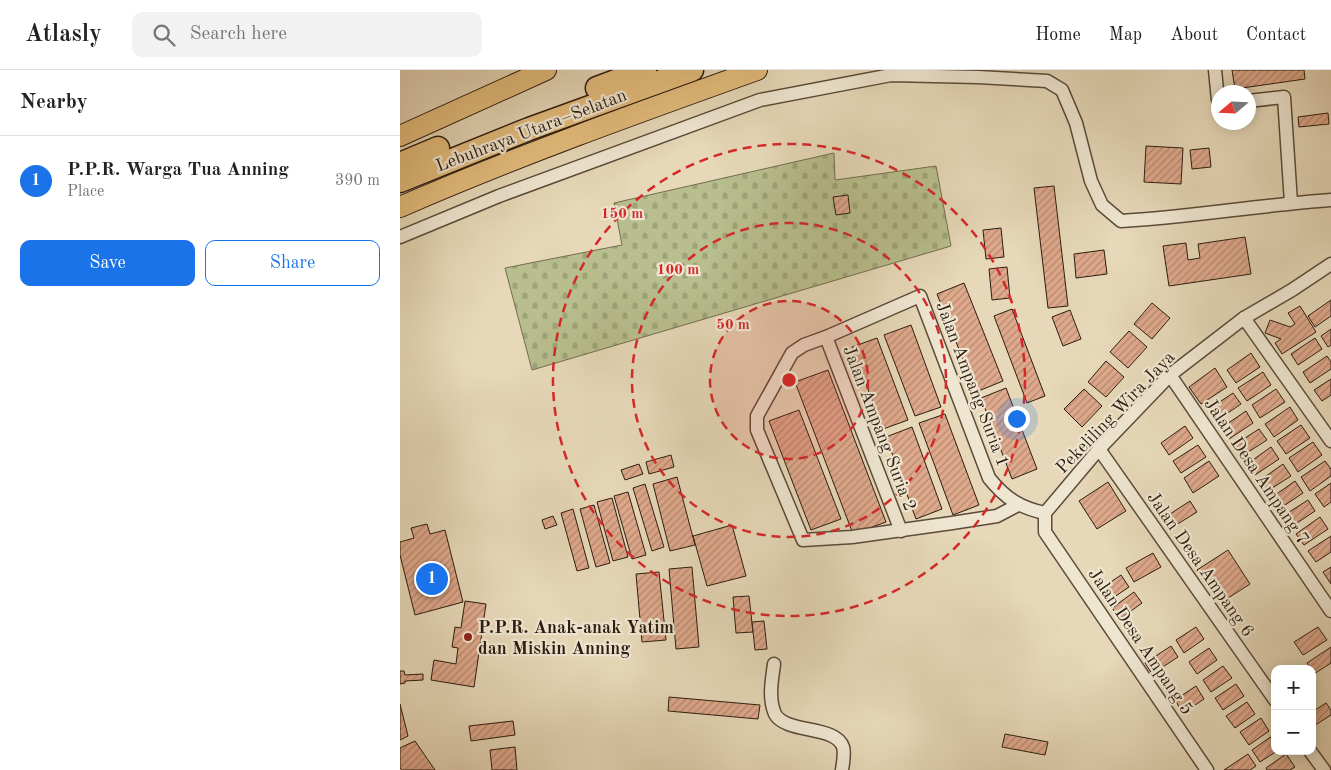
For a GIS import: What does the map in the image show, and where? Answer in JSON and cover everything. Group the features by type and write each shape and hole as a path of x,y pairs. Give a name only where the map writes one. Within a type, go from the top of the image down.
{"highway":[{"name":"Lebuhraya Utara–Selatan","path":"400,164 645,70"},
{"name":"Lebuhraya Utara–Selatan","path":"400,181 530,129 692,70"}],"main road":[{"path":"400,136 546,70"},
{"path":"400,207 478,174 592,130 757,70"}],"street":[{"path":"1215,70 1216,85"},
{"path":"400,237 499,196 760,100 891,75 1047,81 1062,90 1076,122 1090,181 1102,205 1121,221 1331,200"},
{"path":"1256,100 1284,97 1291,203"},
{"name":"Pekeliling Wira Jaya","path":"1045,513 1099,449 1170,375 1244,318 1330,266"},
{"name":"Jalan Ampang Suria 1","path":"826,337 920,296 989,478 998,489 1018,505 1029,510 1045,513"},
{"path":"1244,318 1331,441"},
{"path":"826,337 804,345 792,354 757,416 757,430 803,540 901,531 996,516 1018,505"},
{"name":"Jalan Ampang Suria 2","path":"826,337 901,531"},
{"name":"Jalan Desa Ampang 7","path":"1170,375 1331,611"},
{"name":"Jalan Desa Ampang 6","path":"1099,449 1271,694"},
{"name":"Jalan Desa Ampang 5","path":"1045,513 1045,532 1207,770"},
{"path":"774,664 771,695 776,715 788,724 824,733 841,742 844,748 842,770"},
{"path":"1313,755 1324,770"}],"green space":[{"path":"834,153 835,180 936,166 951,246 532,370 505,268 622,245 614,203"}],"building":[{"path":"1232,70 1304,70 1305,79 1256,86 1234,85"},
{"path":"1328,113 1329,124 1299,127 1298,117"},
{"path":"1146,146 1183,148 1181,184 1144,182"},
{"path":"1209,148 1211,167 1192,169 1190,150"},
{"path":"1054,186 1068,306 1048,308 1034,188"},
{"path":"848,195 850,213 836,215 833,197"},
{"path":"1001,228 1004,257 986,259 983,230"},
{"path":"1245,237 1251,274 1169,286 1163,246 1186,243 1188,260 1200,258 1198,244"},
{"path":"1104,250 1107,274 1076,278 1074,254"},
{"path":"1007,267 1010,298 992,300 989,269"},
{"path":"964,283 1003,381 976,392 937,294"},
{"path":"1331,300 1331,316 1315,327 1308,316"},
{"path":"1152,303 1170,318 1152,339 1134,324"},
{"path":"1300,306 1316,332 1282,354 1275,343 1281,339 1265,333 1270,320 1290,327 1295,324 1288,313"},
{"path":"1012,309 1045,396 1027,403 994,316"},
{"path":"1070,310 1081,339 1063,346 1052,317"},
{"path":"911,325 941,407 915,416 884,335"},
{"path":"1331,329 1331,345 1328,347 1321,336"},
{"path":"1129,331 1147,347 1128,368 1110,352"},
{"path":"877,338 908,420 883,429 852,347"},
{"path":"1315,338 1322,349 1298,365 1291,354"},
{"path":"1251,353 1260,367 1236,383 1227,370"},
{"path":"1327,356 1331,362 1331,369 1310,383 1303,372"},
{"path":"1106,361 1124,377 1106,397 1088,382"},
{"path":"1215,368 1227,387 1201,404 1189,387"},
{"path":"828,370 886,522 853,534 795,382"},
{"path":"1263,372 1271,385 1247,401 1238,388"},
{"path":"1331,379 1331,395 1322,401 1314,390"},
{"path":"1006,388 1037,469 1012,479 981,398"},
{"path":"1084,389 1102,406 1082,427 1064,409"},
{"path":"1276,389 1285,402 1260,418 1252,405"},
{"path":"1233,393 1241,404 1216,421 1209,409"},
{"path":"1290,407 1298,420 1274,437 1265,424"},
{"path":"799,410 841,519 811,530 769,421"},
{"path":"1246,411 1253,423 1229,439 1221,428"},
{"path":"945,414 979,505 953,515 919,423"},
{"path":"1301,425 1310,438 1286,454 1277,441"},
{"path":"1185,426 1193,438 1169,455 1161,443"},
{"path":"912,427 942,509 916,519 886,437"},
{"path":"1259,429 1267,440 1242,456 1234,445"},
{"path":"1313,442 1322,455 1298,472 1289,458"},
{"path":"1198,445 1206,457 1181,473 1173,461"},
{"path":"1271,447 1279,459 1255,475 1247,464"},
{"path":"671,455 674,467 649,474 646,462"},
{"path":"1209,461 1219,476 1193,493 1184,478"},
{"path":"1325,461 1331,469 1331,476 1310,491 1301,477"},
{"path":"639,464 643,474 625,480 621,470"},
{"path":"1283,464 1291,476 1266,492 1259,481"},
{"path":"677,477 695,545 670,551 653,484"},
{"path":"1295,481 1303,493 1279,509 1271,498"},
{"path":"1108,482 1126,511 1097,529 1079,501"},
{"path":"1331,483 1331,502 1324,507 1315,494"},
{"path":"645,484 664,547 652,551 633,488"},
{"path":"628,492 646,555 632,559 614,496"},
{"path":"612,498 628,557 613,561 597,502"},
{"path":"1308,500 1315,511 1291,527 1283,516"},
{"path":"1190,501 1197,512 1176,525 1170,514"},
{"path":"594,505 610,563 596,567 580,509"},
{"path":"573,509 589,568 577,571 561,513"},
{"path":"553,516 557,525 545,529 542,520"},
{"path":"1320,517 1328,529 1304,545 1296,534"},
{"path":"427,524 430,534 445,530 463,602 415,615 400,555 400,542 414,538 411,528"},
{"path":"732,525 746,576 707,586 693,536"},
{"path":"1331,536 1331,552 1316,562 1308,551"},
{"path":"1228,550 1250,584 1225,600 1213,582 1207,586 1197,570"},
{"path":"1153,553 1161,567 1134,582 1126,568"},
{"path":"692,567 699,647 676,649 669,569"},
{"path":"1331,567 1331,584 1323,572"},
{"path":"659,572 666,640 642,642 636,574"},
{"path":"1121,575 1129,587 1107,602 1099,590"},
{"path":"1134,592 1142,603 1120,619 1112,608"},
{"path":"749,596 753,632 736,633 733,597"},
{"name":"P.P.R. Anak-anak Yatim dan Miskin Anning","path":"465,601 486,604 474,687 431,680 434,660 456,664 458,648 452,647 455,627 461,628"},
{"path":"764,621 767,649 755,650 752,622"},
{"path":"1196,627 1204,639 1184,653 1176,640"},
{"path":"1318,627 1327,640 1303,655 1294,642"},
{"path":"1171,646 1178,657 1152,674 1145,663"},
{"path":"1331,647 1331,663 1316,673 1316,665 1309,665 1307,663"},
{"path":"1209,648 1217,660 1197,674 1189,662"},
{"path":"1223,666 1232,678 1211,692 1203,680"},
{"path":"400,671 404,671 405,675 423,674 423,680 405,681 405,683 400,684"},
{"path":"1236,684 1244,696 1223,710 1215,698"},
{"path":"1196,686 1204,699 1183,713 1175,700"},
{"path":"669,697 760,705 758,719 668,711"},
{"path":"1247,702 1255,714 1235,728 1226,716"},
{"path":"1326,703 1331,710 1331,715 1316,724 1316,709"},
{"path":"400,704 408,736 400,740"},
{"path":"1261,718 1269,731 1249,745 1240,732"},
{"path":"513,721 515,735 471,741 469,726"},
{"path":"1005,734 1048,742 1045,755 1002,747"},
{"path":"1271,737 1271,755 1260,762 1252,750"},
{"path":"415,741 435,770 402,770 400,768 400,748"},
{"path":"515,747 517,770 492,770 490,750"},
{"path":"1248,754 1256,766 1250,770 1224,770"},
{"path":"1285,755 1287,755 1295,767 1290,770 1267,770 1266,768"}],"place":[{"name":"P.P.R. Warga Tua Anning","path":"432,579"},
{"name":"P.P.R. Anak-anak Yatim dan Miskin Anning","path":"468,637"}]}
